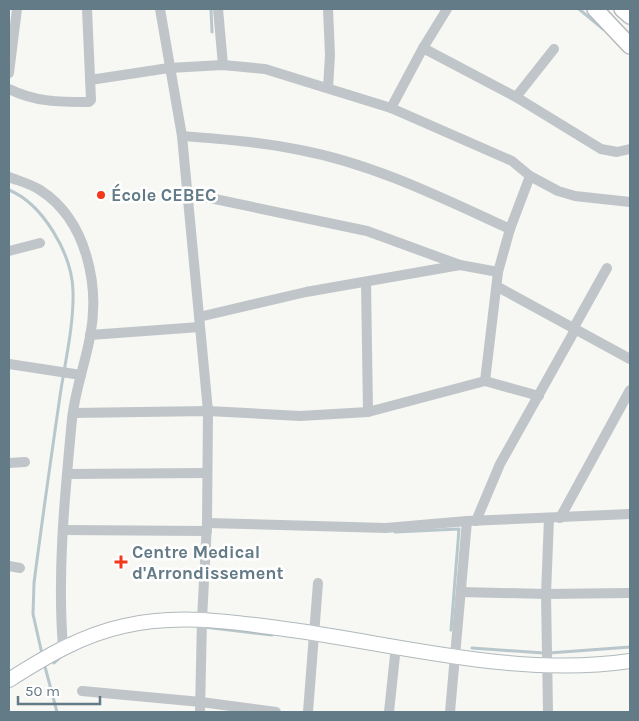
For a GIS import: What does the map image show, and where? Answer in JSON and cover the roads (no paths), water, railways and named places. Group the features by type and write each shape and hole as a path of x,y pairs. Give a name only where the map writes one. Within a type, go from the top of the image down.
{"main road":[{"path":"595,9 630,46"},
{"path":"622,9 630,16"},
{"path":"9,680 59,649 122,626 202,619 315,633 499,662 596,666 630,661"}],"street":[{"path":"9,74 17,9"},
{"path":"9,89 25,97 46,102 88,102 92,98 87,9"},
{"path":"160,9 182,136 208,411 207,527 200,707"},
{"path":"218,9 223,66"},
{"path":"328,9 330,55 328,88"},
{"path":"391,108 422,48 447,9"},
{"path":"422,48 516,96 601,149 617,152 630,149"},
{"path":"516,96 554,49"},
{"path":"90,80 169,68 223,66 265,69 391,108 512,161 530,176 558,191 575,196 630,202"},
{"path":"182,136 252,142 300,150 359,165 412,185 510,230"},
{"path":"485,381 498,286 498,272 510,230 530,176"},
{"path":"9,177 30,185 46,195 76,228 90,274 93,303 90,335 73,413 67,474 59,649"},
{"path":"186,193 367,231 460,265 498,272"},
{"path":"9,251 40,243"},
{"path":"90,335 200,322 306,292 460,265"},
{"path":"450,712 461,592 472,521 500,464 539,396 607,268"},
{"path":"366,282 368,412"},
{"path":"498,286 630,359"},
{"path":"9,364 81,375"},
{"path":"73,413 208,411 300,416 368,412 485,381 539,396"},
{"path":"560,518 630,390"},
{"path":"9,463 25,462"},
{"path":"67,474 208,473"},
{"path":"63,530 207,527 386,528 472,521 630,514"},
{"path":"548,712 546,594 549,518"},
{"path":"9,566 20,568"},
{"path":"308,712 318,583"},
{"path":"461,592 630,594"},
{"path":"389,712 396,646"},
{"path":"82,691 200,707 276,712"}],"waterway":[{"path":"211,9 212,32"},
{"path":"579,9 603,29"},
{"path":"9,190 33,206 53,232 67,262 73,291 71,330 34,583 33,614 42,654"},
{"path":"395,532 459,529 451,630"},
{"path":"204,627 272,635"},
{"path":"549,653 630,647"},
{"path":"472,648 544,653"},
{"path":"54,663 63,655"},
{"path":"44,663 57,712"}],"place":[{"name":"École CEBEC","path":"101,195"},
{"name":"Centre Medical d'Arrondissement","path":"121,562"}]}
